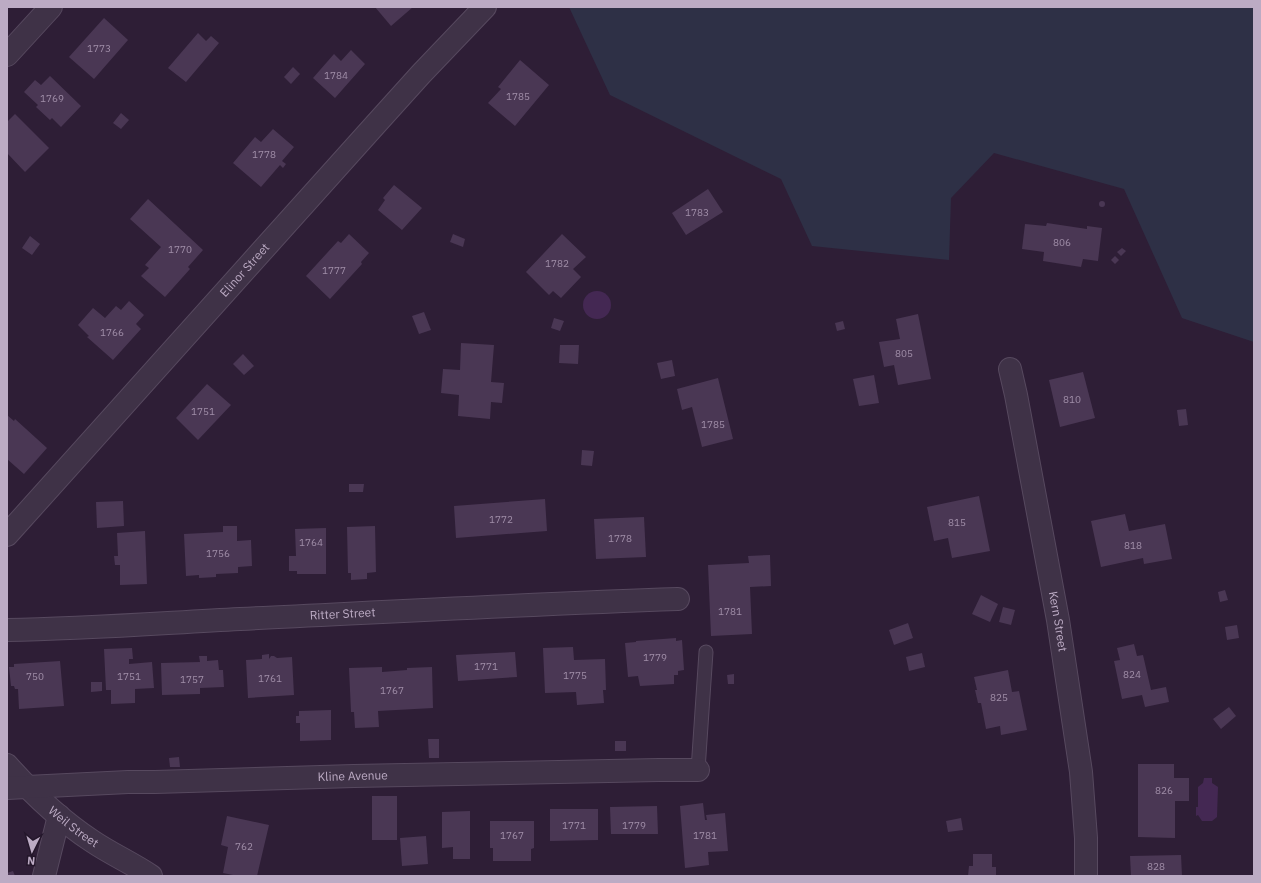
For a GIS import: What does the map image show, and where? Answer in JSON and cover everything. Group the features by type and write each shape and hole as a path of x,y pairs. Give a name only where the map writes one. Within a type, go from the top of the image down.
{"street":[{"path":"7,55 51,7"},
{"name":"Elinor Street","path":"7,536 374,125 485,7"},
{"name":"Kern Street","path":"1010,369 1058,620 1082,772 1086,838 1086,876"},
{"name":"Ritter Street","path":"7,630 73,629 602,601 678,599"},
{"name":"Weil Street","path":"7,765 17,787 91,840 151,876"},
{"name":"Kline Avenue","path":"17,787 128,782 354,776 698,770"},
{"path":"44,876 59,816"}],"lane":[{"path":"698,770 706,652"}],"shaded area":[{"path":"569,7 1254,7 1254,342 1182,318 1124,189 994,153 951,198 949,260 812,246 781,179 610,95"},
{"path":"597,291 607,295 611,305 607,315 597,319 587,315 583,305 587,295"},
{"path":"1204,778 1212,778 1212,783 1218,787 1217,817 1212,821 1202,821 1198,815 1196,816 1196,807 1198,807 1198,787 1203,783"}],"building":[{"path":"375,7 413,7 391,26"},
{"path":"104,18 128,40 94,79 69,57"},
{"path":"198,33 206,41 211,36 219,43 186,82 168,68"},
{"path":"351,50 365,64 335,98 313,78 334,54 341,61"},
{"path":"520,60 549,85 515,126 488,103 501,89 498,87"},
{"path":"293,67 300,74 291,84 284,77"},
{"path":"50,76 81,106 61,127 52,118 50,120 36,107 38,105 24,92 35,80 41,85"},
{"path":"121,113 129,120 121,129 113,123"},
{"path":"15,114 49,148 25,172 7,153 7,122"},
{"path":"273,129 294,147 282,161 286,164 283,168 280,165 261,187 233,163 255,137 261,142"},
{"path":"394,185 422,208 402,230 378,210 385,200 383,198"},
{"path":"708,189 723,212 686,235 672,213"},
{"path":"148,199 203,250 188,267 190,269 165,297 141,276 149,268 145,265 161,247 130,219"},
{"path":"1102,201 1105,204 1102,207 1099,204"},
{"path":"1047,223 1087,229 1087,226 1102,228 1098,261 1083,259 1081,267 1043,261 1044,252 1022,249 1025,224 1046,226"},
{"path":"349,234 369,253 361,262 362,264 330,299 306,276 338,241 341,243"},
{"path":"453,234 465,239 463,247 450,242"},
{"path":"562,234 586,257 573,269 581,277 561,298 553,291 549,295 526,272"},
{"path":"30,236 40,244 32,255 22,248"},
{"path":"1122,248 1126,251 1121,256 1117,252"},
{"path":"1115,256 1119,260 1115,264 1111,260"},
{"path":"129,301 144,315 136,324 141,329 113,360 87,337 89,336 78,325 93,308 105,318 116,306 121,310"},
{"path":"424,312 431,330 419,334 412,316"},
{"path":"918,314 931,379 898,385 894,365 884,367 879,342 900,339 896,319"},
{"path":"554,318 564,321 560,331 551,328"},
{"path":"843,321 845,329 837,331 835,323"},
{"path":"461,343 494,345 491,382 504,383 502,403 491,402 490,419 458,416 459,395 441,393 443,369 460,370"},
{"path":"560,345 579,345 578,364 559,363"},
{"path":"243,354 254,366 244,375 233,364"},
{"path":"672,360 675,376 661,379 657,363"},
{"path":"1083,372 1095,418 1060,427 1049,380"},
{"path":"874,375 879,403 859,406 853,379"},
{"path":"718,378 733,439 702,447 692,407 682,410 677,389"},
{"path":"207,384 231,405 198,440 176,418"},
{"path":"1186,409 1188,425 1179,426 1177,410"},
{"path":"7,415 14,421 15,419 47,448 24,474 7,459"},
{"path":"582,450 594,451 592,466 581,465"},
{"path":"349,484 364,484 363,492 349,492"},
{"path":"979,496 990,551 952,558 948,538 934,541 927,507"},
{"path":"545,499 547,531 456,538 454,506"},
{"path":"123,501 124,526 97,528 96,502"},
{"path":"1125,514 1129,531 1165,524 1172,559 1144,564 1143,558 1101,567 1091,521"},
{"path":"644,517 646,557 596,559 594,519"},
{"path":"223,526 237,526 237,541 251,540 252,566 238,567 238,573 216,574 216,577 199,578 199,575 186,576 184,534 223,532"},
{"path":"375,526 376,572 367,573 367,579 351,580 351,573 348,573 347,527"},
{"path":"326,528 326,574 297,574 297,571 289,571 289,556 296,556 295,529"},
{"path":"145,531 147,584 120,585 120,565 115,565 114,556 118,556 117,533"},
{"path":"770,555 771,586 750,587 752,634 711,636 708,565 749,563 748,556"},
{"path":"1225,590 1228,600 1220,602 1218,592"},
{"path":"981,595 998,604 990,622 972,614"},
{"path":"1003,607 1015,610 1011,625 999,622"},
{"path":"908,623 913,638 894,645 889,630"},
{"path":"1237,625 1239,638 1227,640 1225,627"},
{"path":"676,638 676,641 682,640 684,670 678,671 678,675 674,675 674,684 640,686 638,676 628,677 625,643"},
{"path":"1134,644 1137,656 1143,655 1151,690 1166,687 1169,702 1145,707 1142,695 1122,699 1114,661 1120,660 1117,648"},
{"path":"573,647 574,660 605,659 606,690 603,690 604,703 577,705 576,692 545,693 543,648"},
{"path":"132,648 133,659 129,659 129,664 152,662 154,688 135,689 135,703 111,704 111,690 106,690 104,649"},
{"path":"515,652 517,677 458,681 456,655"},
{"path":"922,653 925,667 909,671 906,657"},
{"path":"269,654 269,659 271,656 277,658 292,657 294,695 248,698 246,660 262,659 262,655"},
{"path":"199,656 207,656 207,661 218,660 219,670 223,670 224,687 200,688 200,694 162,695 161,663 200,662"},
{"path":"60,661 64,706 19,709 18,689 11,686 9,667 14,667 14,664"},
{"path":"382,667 382,672 407,670 407,668 432,667 433,708 378,711 379,727 355,728 354,712 351,712 349,668"},
{"path":"1008,670 1012,692 1019,691 1027,730 1001,735 1000,726 986,729 981,703 978,703 975,690 977,690 974,677"},
{"path":"734,674 734,684 728,684 727,675"},
{"path":"91,682 102,682 102,691 91,692"},
{"path":"1229,707 1236,716 1221,729 1213,719"},
{"path":"331,710 331,740 300,741 300,723 296,723 296,716 299,716 299,711"},
{"path":"428,739 439,739 439,758 429,758"},
{"path":"615,741 626,741 626,751 615,751"},
{"path":"179,757 180,767 170,767 169,758"},
{"path":"1138,764 1174,764 1174,778 1189,778 1189,801 1175,801 1175,838 1138,837"},
{"path":"372,796 397,796 397,840 372,840"},
{"path":"703,803 705,820 707,820 706,815 725,813 728,851 708,852 709,865 685,868 680,806"},
{"path":"657,806 658,834 611,834 610,807"},
{"path":"550,809 598,809 598,840 550,841"},
{"path":"470,811 470,859 453,859 453,847 442,848 442,812"},
{"path":"227,816 269,825 257,876 238,876 223,873 228,847 221,845"},
{"path":"961,818 963,830 948,832 946,821"},
{"path":"490,821 534,821 534,848 531,849 531,861 493,861 493,848 490,848"},
{"path":"426,836 428,864 402,866 400,838"},
{"path":"973,854 992,854 992,867 996,867 996,876 968,876 969,866 973,866"},
{"path":"1181,855 1182,876 1131,876 1130,856"},
{"path":"13,871 15,876 7,876 7,873"}]}
